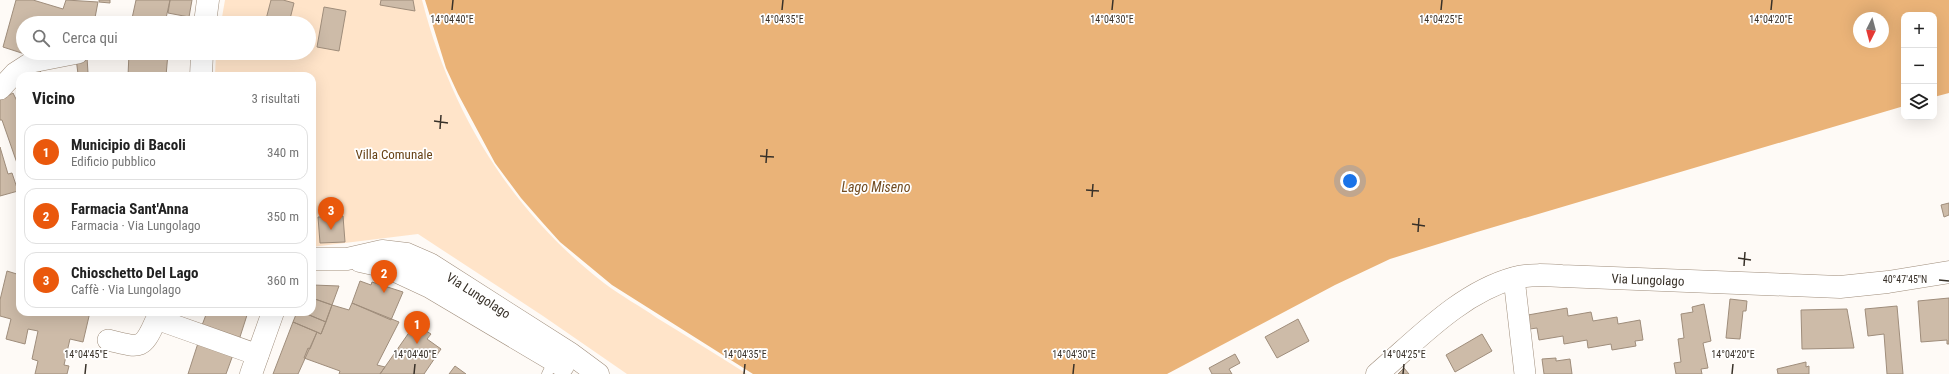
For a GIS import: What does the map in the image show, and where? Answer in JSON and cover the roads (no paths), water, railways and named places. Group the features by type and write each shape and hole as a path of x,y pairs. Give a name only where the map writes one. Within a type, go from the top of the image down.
{"main road":[{"path":"206,16 208,0"},
{"path":"201,72 202,60"},
{"name":"Via Lungolago","path":"316,259 347,258 387,267 430,287 578,374"},
{"name":"Via Lungolago","path":"1377,374 1460,304 1482,290 1514,278 1537,275 1794,286 1840,286 1888,282 1949,272"},
{"path":"254,364 272,316"},
{"name":"Via Lungolago","path":"554,361 598,374"}],"street":[{"path":"0,88 16,72 32,62 42,60"},
{"path":"1514,278 1525,374"},
{"path":"108,340 132,346 140,344 147,340 155,322 162,321 254,364"}],"water":[{"name":"Lago Miseno","path":"425,0 1949,0 1949,93 1937,96 1937,12 1901,12 1901,107 1390,259 1335,285 1167,374 753,374 612,285 560,242 521,198 495,163 458,94 446,68"}],"place":[{"name":"Chioschetto Del Lago","path":"331,230"},
{"name":"Farmacia Sant'Anna","path":"384,293"},
{"name":"Municipio di Bacoli","path":"417,344"}],"park label":[{"name":"Villa Comunale","path":"394,154"}]}
